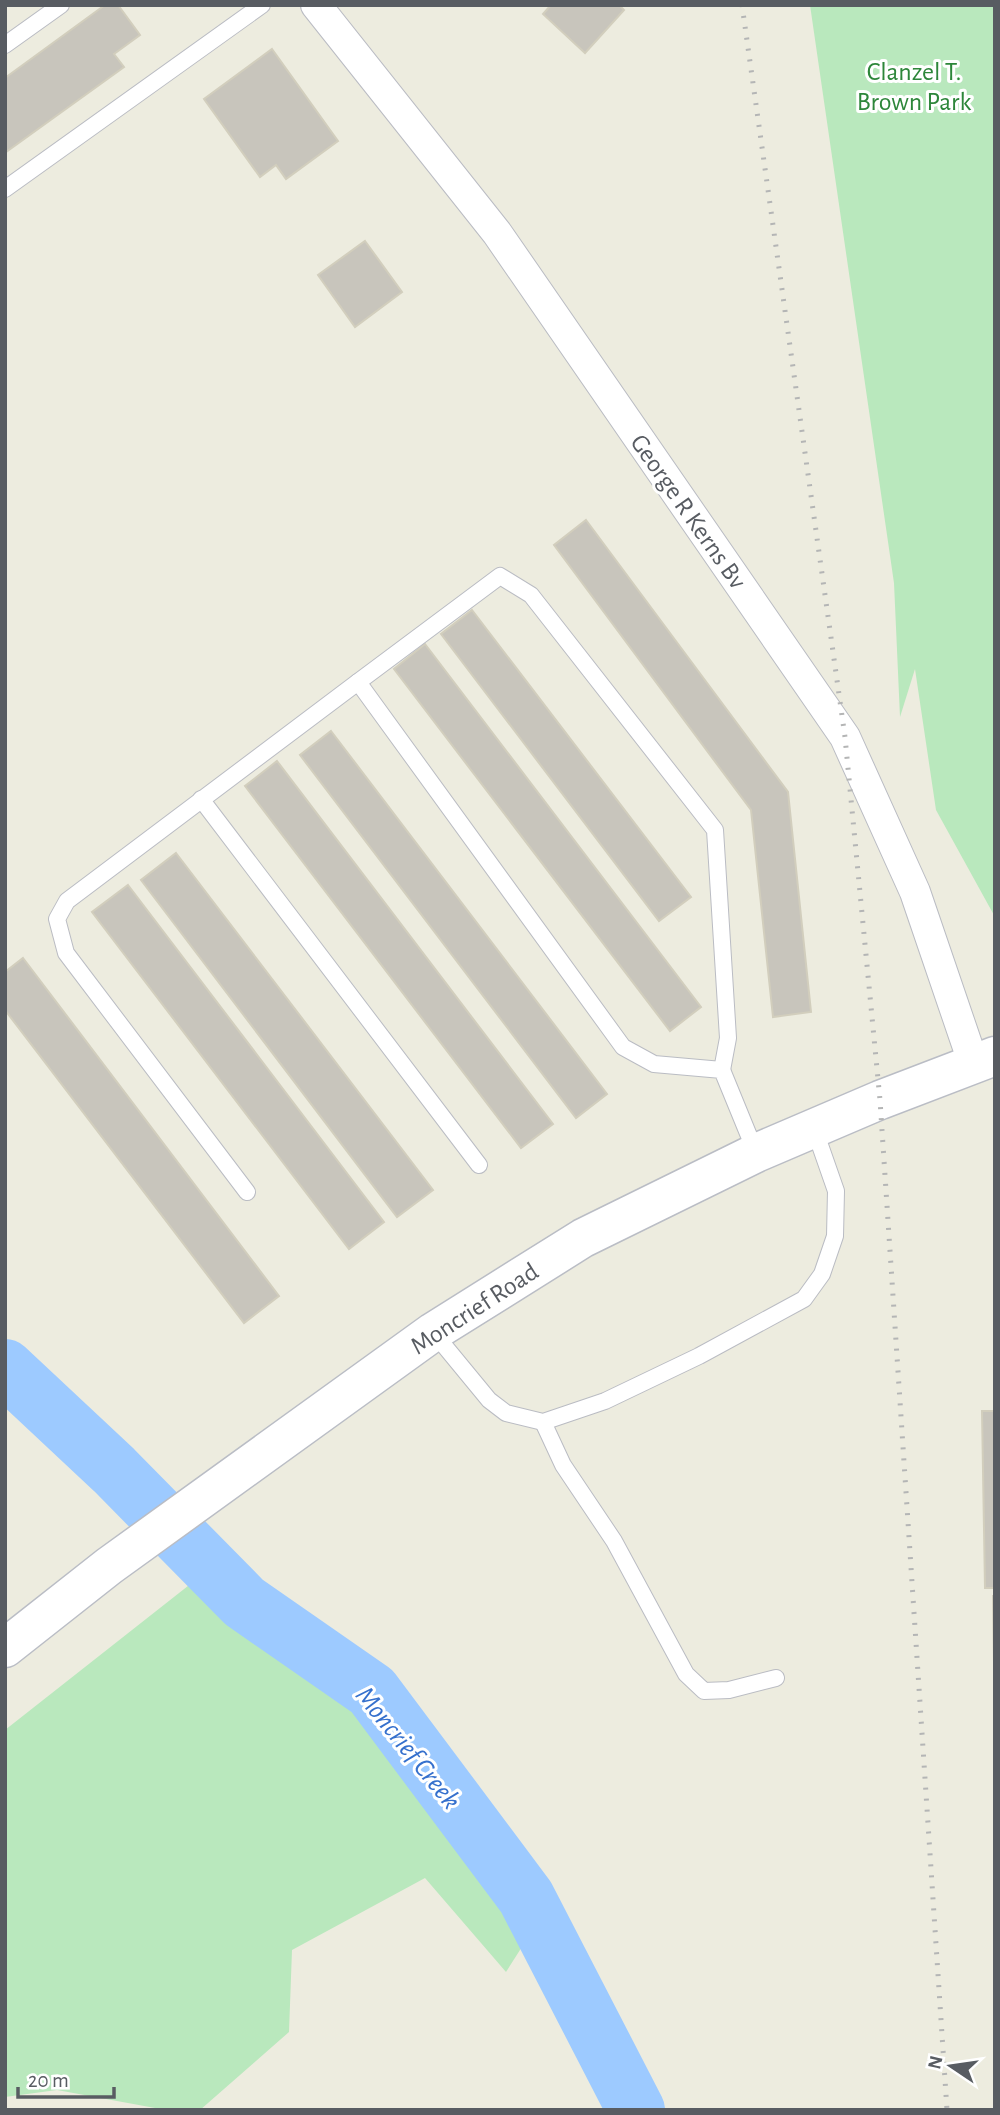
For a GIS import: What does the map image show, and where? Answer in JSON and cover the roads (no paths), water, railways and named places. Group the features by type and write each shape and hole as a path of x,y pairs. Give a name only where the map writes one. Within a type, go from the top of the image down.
{"main road":[{"name":"Moncrief Road","path":"5,1647 109,1566 433,1332 583,1238 755,1153 984,1061"}],"street":[{"name":"George R Kerns Bv","path":"316,5 496,233 845,737 915,892 984,1061"}],"lane":[{"path":"5,45 61,5"},
{"path":"5,189 262,5"},
{"path":"247,1192 66,953 57,919 68,901 500,576 531,595 715,830 728,1038 722,1070 755,1153"},
{"path":"358,682 623,1047 654,1064 722,1070"},
{"path":"201,799 479,1165"},
{"path":"433,1332 489,1400 506,1413 543,1422 605,1401 699,1356 804,1299 822,1274 835,1236 836,1191 814,1128"},
{"path":"543,1422 563,1465 614,1541 686,1674 704,1691 729,1690 776,1678"}],"waterway":[{"name":"Moncrief Creek","path":"5,1368 114,1470 244,1602 372,1691 526,1897 636,2110"}],"railway":[{"path":"742,5 845,737 880,1100 947,2110"}],"park label":[{"name":"Clanzel T. Brown Park","path":"914,86"}]}
